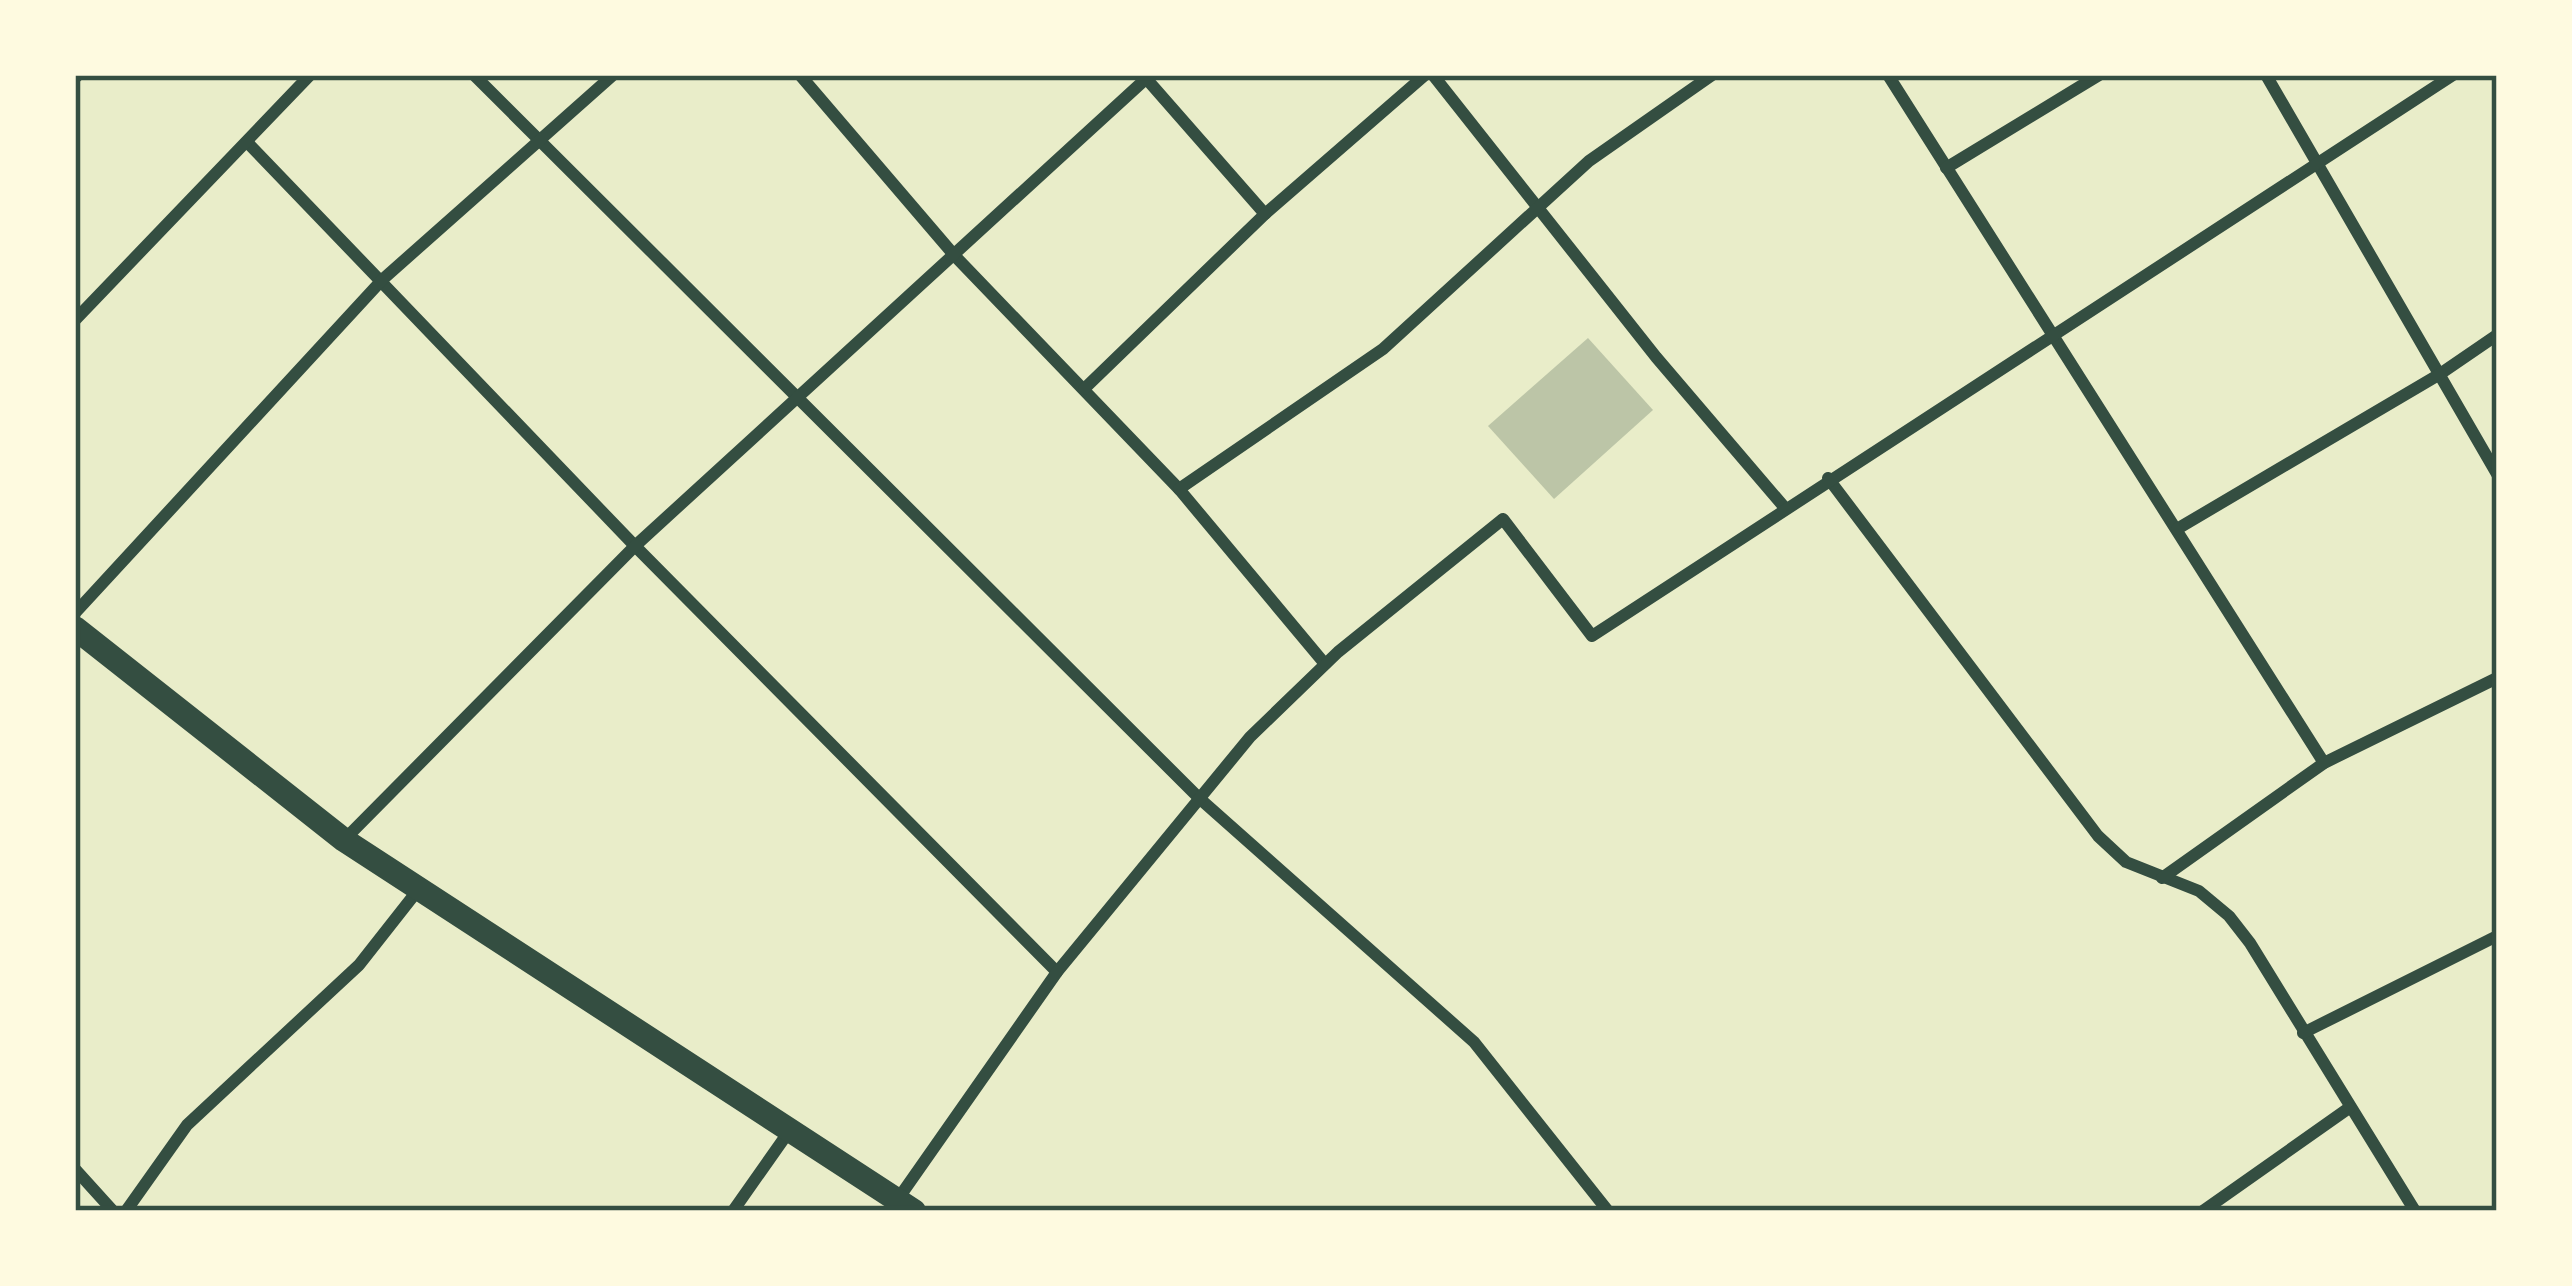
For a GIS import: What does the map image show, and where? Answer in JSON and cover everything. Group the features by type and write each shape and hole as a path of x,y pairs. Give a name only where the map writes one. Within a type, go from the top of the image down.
{"main road":[{"path":"77,630 344,840 906,1206"}],"street":[{"path":"75,320 310,75"},
{"path":"474,75 1199,798 1474,1042 1608,1211"},
{"path":"77,630 382,280 613,75"},
{"path":"800,75 954,255 1179,489 1325,664"},
{"path":"1084,389 1264,214 1429,75 1540,205 1656,357 1785,508"},
{"path":"1680,75 1690,87"},
{"path":"1179,489 1383,349 1589,160 1712,75"},
{"path":"1888,75 2324,764"},
{"path":"2063,75 2073,92"},
{"path":"1946,168 2099,75"},
{"path":"2266,75 2497,473"},
{"path":"906,1206 1057,972 1250,737 1325,664 1503,519 1592,635 2452,75"},
{"path":"344,840 635,546 1146,76 1264,214"},
{"path":"247,142 635,546 1057,972"},
{"path":"2177,529 2440,374 2497,335"},
{"path":"1828,478 2098,836 2126,862 2199,892 2229,916 2415,1211"},
{"path":"2162,878 2324,764 2497,677"},
{"path":"127,1211 198,1114 358,965 419,889"},
{"path":"2303,1033 2497,936"},
{"path":"2203,1211 2349,1108"},
{"path":"733,1211 790,1130"},
{"path":"75,1169 113,1211"}],"building":[{"path":"1588,338 1653,410 1554,499 1488,426"}]}
